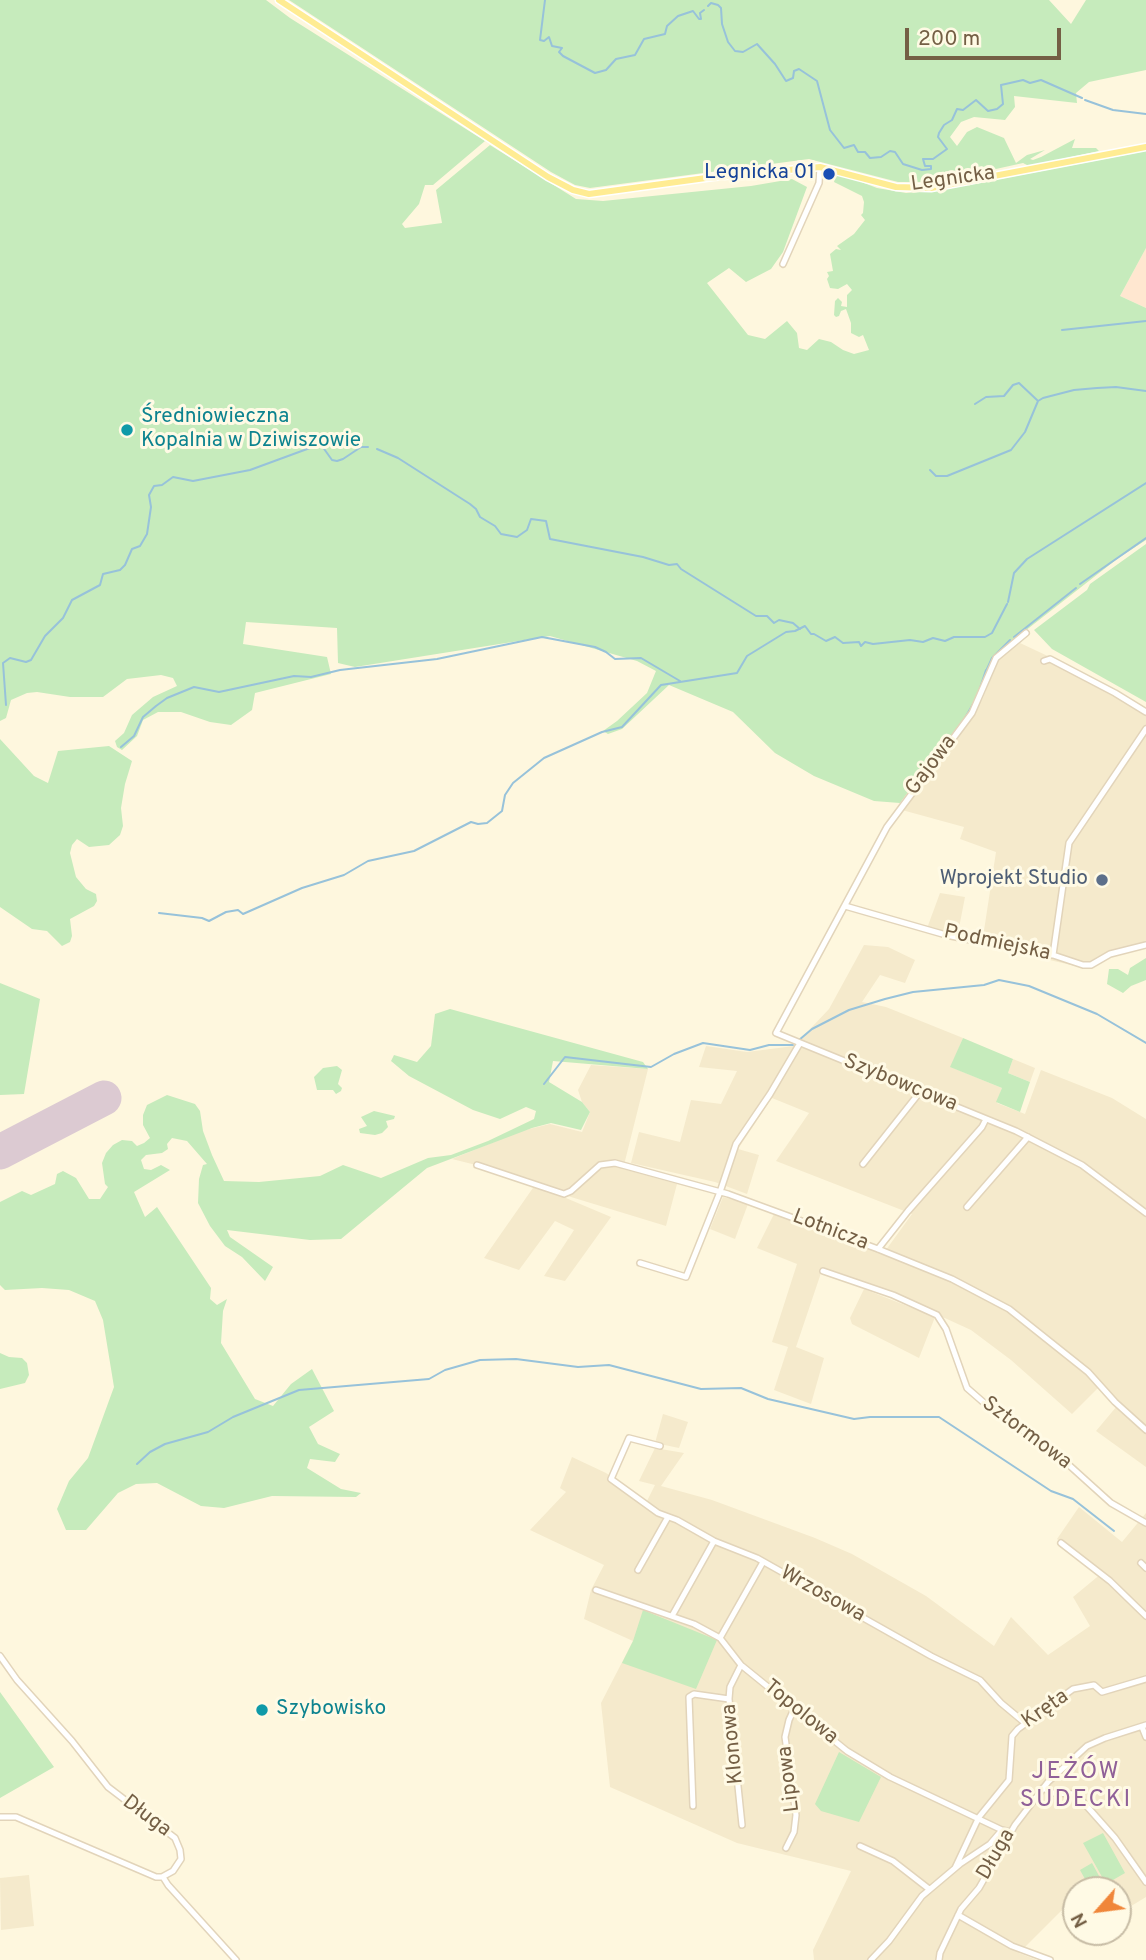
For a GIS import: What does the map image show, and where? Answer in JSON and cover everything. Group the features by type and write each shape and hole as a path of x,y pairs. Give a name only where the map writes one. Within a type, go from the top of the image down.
{"main road":[{"name":"Legnicka","path":"279,0 537,170 573,190 589,194 760,171 820,167 886,185 931,188 1146,147"}],"street":[{"path":"783,264 819,183 820,167"},
{"name":"Gajowa","path":"845,906 890,821 972,713 996,658 1026,634"},
{"path":"1044,661 1050,659 1115,692 1146,712"},
{"path":"1053,955 1069,843 1146,729"},
{"name":"Podmiejska","path":"845,906 946,935 1091,965 1110,954 1146,945"},
{"name":"Szybowcowa","path":"845,906 776,1033 1027,1137 1082,1165 1146,1213"},
{"path":"640,1263 686,1277 736,1144 771,1094 800,1043"},
{"path":"863,1164 920,1092"},
{"path":"878,1249 986,1119"},
{"path":"967,1207 1027,1137"},
{"name":"Lotnicza","path":"477,1165 564,1194 572,1191 600,1165 607,1163 628,1166 720,1192 878,1249 951,1279 1009,1309 1088,1372 1115,1402 1146,1430"},
{"name":"Sztormowa","path":"823,1271 893,1295 937,1315 946,1329 967,1388 998,1415 1049,1447 1111,1503 1146,1523"},
{"name":"Wrzosowa","path":"660,1446 629,1438 611,1479 649,1508 763,1562 930,1656 980,1680 1001,1703 1025,1723"},
{"path":"638,1570 668,1517"},
{"path":"672,1616 714,1541"},
{"path":"1061,1543 1110,1581 1146,1616"},
{"path":"720,1638 763,1562"},
{"name":"Topolowa","path":"596,1590 694,1624 720,1638 741,1665 847,1751 880,1771 1010,1832"},
{"name":"Długa","path":"0,1656 17,1680 72,1741 108,1787 175,1838 181,1859 173,1871 163,1877"},
{"name":"Klonowa","path":"741,1665 730,1687 729,1699 742,1825"},
{"name":"Kręta","path":"955,1868 979,1817 1009,1780 1012,1736 1025,1723 1039,1716 1073,1689 1094,1685 1102,1692 1146,1679"},
{"path":"693,1806 689,1698 694,1694 729,1699"},
{"name":"Lipowa","path":"786,1848 794,1832 796,1815 785,1737 794,1709"},
{"path":"1144,1726 1146,1737"},
{"name":"Długa","path":"939,1960 958,1915 989,1871 1010,1832 1043,1788 1063,1766 1087,1746 1144,1726"},
{"path":"1043,1788 1053,1793 1076,1794 1115,1838 1146,1882"},
{"path":"0,1817 16,1817 146,1874 163,1877 236,1960"},
{"path":"871,1960 929,1889 990,1844 1002,1830"},
{"path":"860,1846 894,1861 929,1889"},
{"path":"958,1915 1012,1946 1050,1960"}],"shaded area":[{"path":"1146,248 1146,308 1120,296"},
{"path":"1020,643 1069,666 1146,716 1146,948 1111,956 1088,969 926,931 940,893 965,897 958,933 983,937 996,852 960,839 964,827 902,810 944,757 982,700 1000,657"},
{"path":"864,945 888,947 915,960 905,983 880,975 862,1002 886,1007 963,1038 951,1067 1002,1088 997,1103 1025,1114 1041,1070 1112,1098 1146,1119 1146,1467 1096,1431 1117,1406 1099,1387 1072,1414 1011,1360 971,1330 866,1282 856,1283 822,1270 796,1347 824,1358 811,1404 774,1390 788,1347 772,1342 797,1264 757,1248 775,1212 883,1254 912,1214 776,1161 809,1113 772,1098 738,1149 759,1155 747,1194 715,1182 631,1163 639,1132 680,1142 691,1100 721,1104 737,1071 699,1067 706,1046 747,1052 794,1046 829,1009"},
{"path":"1013,1059 1035,1068 1030,1082 1008,1073"},
{"path":"591,1065 648,1069 623,1169 677,1184 666,1226 571,1197 528,1178 452,1159 521,1131 550,1124 582,1132 590,1112 582,1102 578,1090"},
{"path":"535,1185 611,1217 565,1281 544,1276 574,1230 555,1221 519,1270 484,1258"},
{"path":"723,1197 748,1204 735,1239 710,1229"},
{"path":"864,1289 935,1317 919,1358 852,1324 850,1318"},
{"path":"663,1414 688,1422 679,1448 655,1443"},
{"path":"655,1448 684,1453 661,1486 712,1500 852,1554 926,1596 994,1646 1011,1617 1048,1655 1090,1626 1073,1597 1102,1573 1057,1539 1079,1507 1122,1542 1146,1513 1146,1897 1132,1906 1132,1876 1062,1876 1062,1910 1019,1953 1037,1960 814,1960 813,1950 851,1871 737,1843 610,1787 601,1703 633,1641 584,1619 591,1590 604,1565 530,1530 566,1492 560,1488 572,1457 606,1473 647,1501 655,1485 639,1481"},
{"path":"29,1875 34,1926 1,1930 0,1878"}],"green space":[{"path":"0,0 266,0 290,18 485,141 433,185 425,185 419,204 402,224 405,228 442,223 436,190 490,145 576,199 603,201 751,186 792,179 807,187 783,252 771,269 746,282 729,268 707,283 748,335 765,339 787,321 797,333 799,348 807,350 819,339 854,354 869,350 863,335 859,337 851,333 846,309 841,311 839,316 834,315 835,301 838,298 842,302 841,306 847,307 847,295 852,290 847,284 838,289 830,288 827,279 827,272 833,271 830,254 836,249 841,250 837,246 854,234 865,220 861,215 864,202 862,196 834,182 836,175 877,188 906,193 942,190 1146,151 1146,248 1120,296 1146,308 1146,540 1117,559 1002,649 989,667 966,719 937,756 933,752 934,757 900,803 874,801 814,776 775,753 733,712 669,685 622,729 608,734 603,731 647,693 656,671 637,661 550,636 355,667 338,663 337,628 246,622 243,644 327,657 331,674 255,693 252,710 231,725 210,722 181,712 158,712 143,720 137,736 122,750 117,747 115,741 124,733 132,715 153,697 177,686 173,678 161,675 127,679 103,697 27,693 11,700 6,718 0,721"},
{"path":"289,0 1049,0 1071,24 1086,0 1146,0 1146,70 1089,82 1076,93 1077,103 1014,96 1015,107 1005,120 974,117 961,122 950,137 957,146 967,132 977,127 1004,138 1016,163 1027,155 1045,150 1030,159 1041,157 1075,139 1072,148 1096,148 1099,151 1029,166 1023,163 937,182 898,182 809,159 590,188 575,185 551,172"},
{"path":"1146,544 1146,702 1052,649 1034,630 1087,590 1090,584"},
{"path":"0,739 34,776 48,783 58,751 109,746 132,761 121,808 123,826 120,835 109,845 89,847 77,839 72,845 70,853 76,877 86,889 96,894 97,901 94,906 70,919 72,936 70,942 62,946 47,931 32,929 0,907"},
{"path":"1146,958 1146,980 1131,986 1123,993 1107,984 1109,969 1118,969 1128,975 1130,968"},
{"path":"0,983 40,999 24,1094 0,1095"},
{"path":"450,1009 643,1062 648,1069 553,1061 549,1082 582,1102 590,1112 581,1130 551,1123 427,1168 341,1239 310,1240 227,1230 230,1237 273,1267 265,1281 242,1257 225,1246 210,1226 198,1203 199,1179 203,1165 207,1164 187,1141 172,1138 167,1144 168,1149 162,1153 146,1155 141,1160 144,1169 151,1170 161,1165 170,1170 134,1192 145,1217 157,1207 211,1288 210,1299 217,1305 227,1299 223,1311 221,1343 255,1399 273,1406 291,1384 312,1369 334,1411 309,1427 318,1444 340,1454 335,1462 310,1459 307,1468 341,1489 361,1493 356,1497 272,1496 224,1508 201,1506 157,1483 136,1484 118,1493 86,1530 66,1530 57,1509 69,1481 88,1458 114,1387 103,1320 95,1301 69,1290 5,1290 0,1285 0,1202 22,1191 31,1195 55,1184 57,1174 63,1171 76,1178 89,1199 100,1199 108,1187 105,1184 102,1163 106,1153 122,1140 132,1141 137,1146 150,1138 143,1125 143,1115 147,1105 167,1095 195,1104 200,1111 203,1131 224,1181 259,1182 320,1176 343,1165 381,1178 428,1158 451,1155 488,1141 534,1119 536,1111 526,1107 500,1119 473,1110 409,1076 391,1061 394,1055 417,1062 431,1046 435,1014"},
{"path":"963,1038 1013,1059 1008,1073 1030,1082 1020,1112 996,1102 1002,1088 950,1067"},
{"path":"337,1066 342,1070 338,1084 342,1088 341,1091 336,1094 333,1090 317,1090 314,1077 323,1068"},
{"path":"374,1111 395,1116 394,1119 386,1121 388,1127 382,1133 360,1133 359,1129 367,1126 361,1117"},
{"path":"0,1353 22,1358 27,1363 29,1375 25,1383 0,1389"},
{"path":"643,1610 717,1640 696,1689 622,1663 633,1641"},
{"path":"0,1692 54,1767 0,1798"},
{"path":"839,1752 881,1777 859,1822 821,1811 815,1804"},
{"path":"1103,1833 1125,1873 1120,1876 1102,1876 1083,1843"},
{"path":"1092,1863 1099,1876 1083,1876 1080,1870"}],"waterway":[{"path":"545,0 540,40 544,41 549,37 552,46 562,48 559,52 563,56 595,73 606,70 616,59 635,55 644,39 665,34 667,26 678,16 693,11 701,19 700,13 704,10"},
{"path":"708,6 711,3 721,8 722,24 728,42 735,51 743,52 757,44 786,81 793,78 794,71 799,69 817,81 830,130 844,148 854,145 858,152 865,152 870,158 881,157 890,151 895,152 903,164 922,170 931,169 931,166 925,166 923,159 933,159 947,149 938,137 957,109 963,110 976,100 988,111 997,109 1003,104 1001,85 1023,80 1030,83 1041,80 1082,98"},
{"path":"1085,100 1113,110 1146,114"},
{"path":"1062,330 1146,321"},
{"path":"975,404 986,397 1004,396 1013,385 1019,383 1037,400"},
{"path":"930,470 936,476 947,476 1011,450 1025,432 1038,401 1043,398 1074,390 1097,388 1116,387 1146,391"},
{"path":"6,705 3,663 10,658 26,662 31,660 45,636 63,618 72,600 100,585 103,574 120,570 125,565 132,549 140,546 147,534 151,507 149,495 154,486 162,485 173,477 193,481 250,470 318,445 322,446 332,460 337,461 361,447 368,447"},
{"path":"377,449 398,458 470,504 480,517 495,526 501,534 517,537 527,530 531,519 546,521 550,539 643,557 669,565 677,564 756,616 767,616 774,623 779,620 793,623 800,629"},
{"path":"1008,602 1014,573 1027,559 1146,483"},
{"path":"1080,584 1146,538"},
{"path":"1014,637 1076,588"},
{"path":"159,913 209,921 226,912 238,910 243,914 302,888 344,875 368,861 414,851 471,822 487,823 502,811 505,795 513,783 544,758 602,732 622,727 661,685 737,673 747,656 786,632 805,626 811,634 826,641 835,637 843,643 859,642 861,646 865,642 923,642 933,638 945,641 954,637 985,637 992,633 1007,604"},
{"path":"121,747 134,736 143,717 156,706 167,698 194,687 219,692 294,676 311,677 340,670 437,659 542,637 595,647 615,659 641,658 680,681"},
{"path":"987,669 992,658 1010,640"},
{"path":"979,691 986,670"},
{"path":"965,718 973,704"},
{"path":"799,1040 812,1029 849,1010 885,999 913,992 984,985 999,980 1029,986 1097,1014 1146,1043"},
{"path":"544,1084 565,1057 651,1067 674,1054 703,1043 750,1050 769,1045 793,1045"},
{"path":"137,1464 150,1452 165,1444 208,1432 233,1417 299,1390 429,1379 445,1370 480,1360 516,1359 578,1367 609,1365 701,1389 741,1388 768,1399 854,1419 939,1417 1051,1491 1073,1499 1114,1531"}],"runway":[{"path":"0,1152 104,1098"}],"place":[{"name":"Legnicka 01","path":"829,174"},
{"name":"Średniowieczna Kopalnia w Dziwiszowie","path":"127,430"},
{"name":"Wprojekt Studio","path":"1102,880"},
{"name":"Szybowisko","path":"262,1710"}],"district":[{"name":"JEŻÓW SUDECKI","path":"1076,1787"}]}
